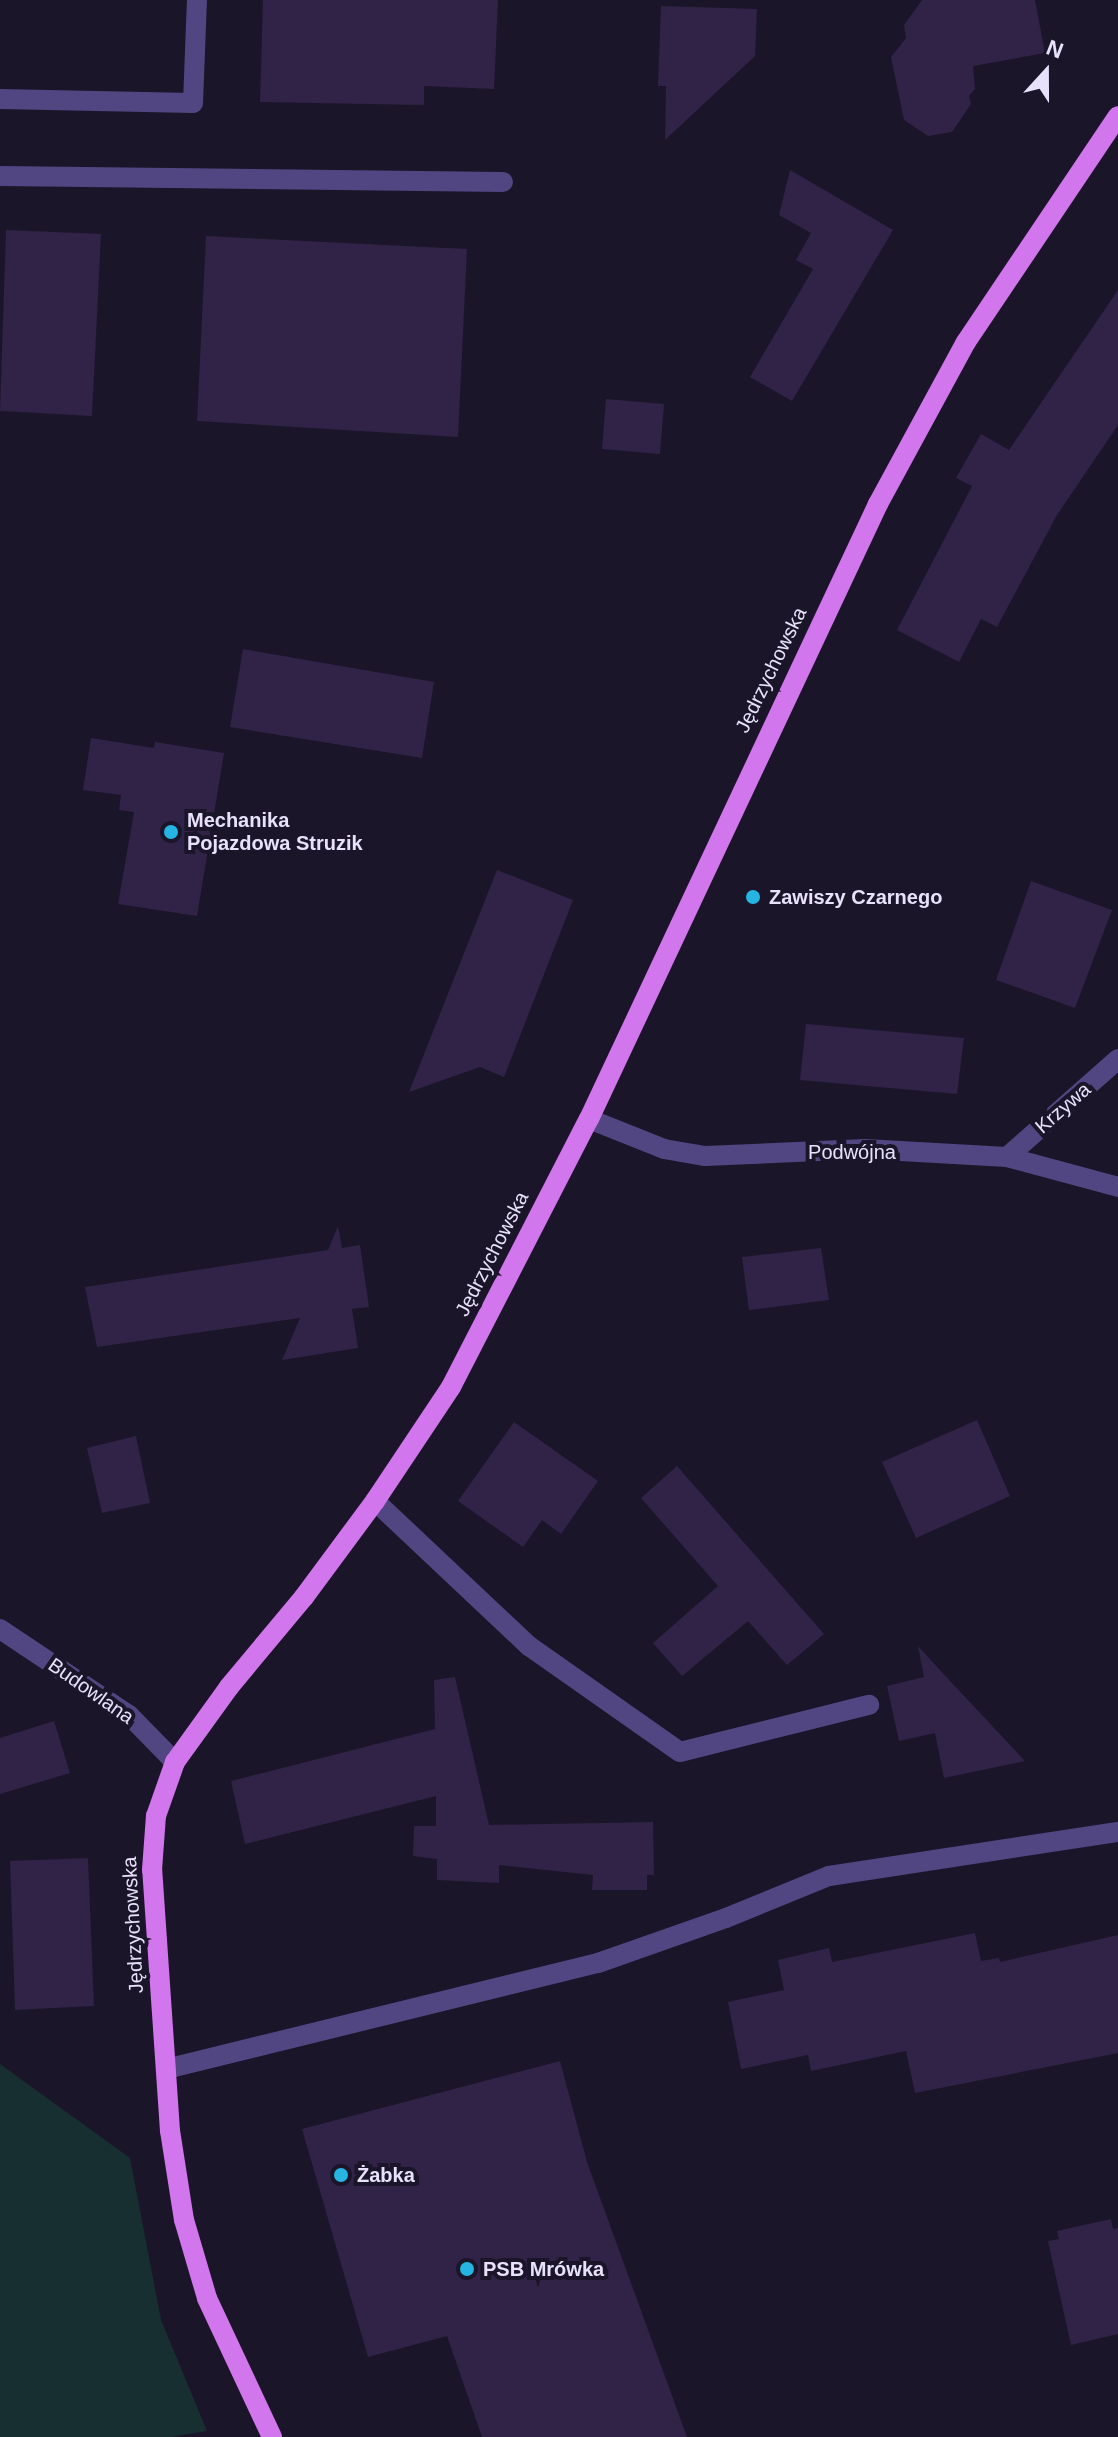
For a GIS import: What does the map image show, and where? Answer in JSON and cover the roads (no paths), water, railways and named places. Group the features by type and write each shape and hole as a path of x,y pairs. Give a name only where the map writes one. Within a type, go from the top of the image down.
{"main road":[{"name":"Jędrzychowska","path":"272,2437 207,2298 188,2233 170,2131 152,1870 156,1816 175,1762 229,1687 304,1597 375,1501 451,1387 589,1119 878,504 966,342 1118,116"}],"street":[{"path":"0,99 193,103 197,0"},
{"path":"0,176 503,182"},
{"name":"Krzywa","path":"1007,1157 1118,1059"},
{"name":"Podwójna","path":"589,1119 664,1149 705,1156 865,1149 1007,1157 1118,1187"},
{"path":"375,1501 529,1646 680,1752 869,1705"},
{"name":"Budowlana","path":"0,1629 129,1715 175,1762"},
{"path":"166,2069 598,1963 726,1918 829,1876 1118,1832"}],"place":[{"name":"Mechanika Pojazdowa Struzik","path":"171,832"},
{"name":"Zawiszy Czarnego","path":"753,897"},
{"name":"Żabka","path":"341,2175"},
{"name":"PSB Mrówka","path":"467,2269"}]}
